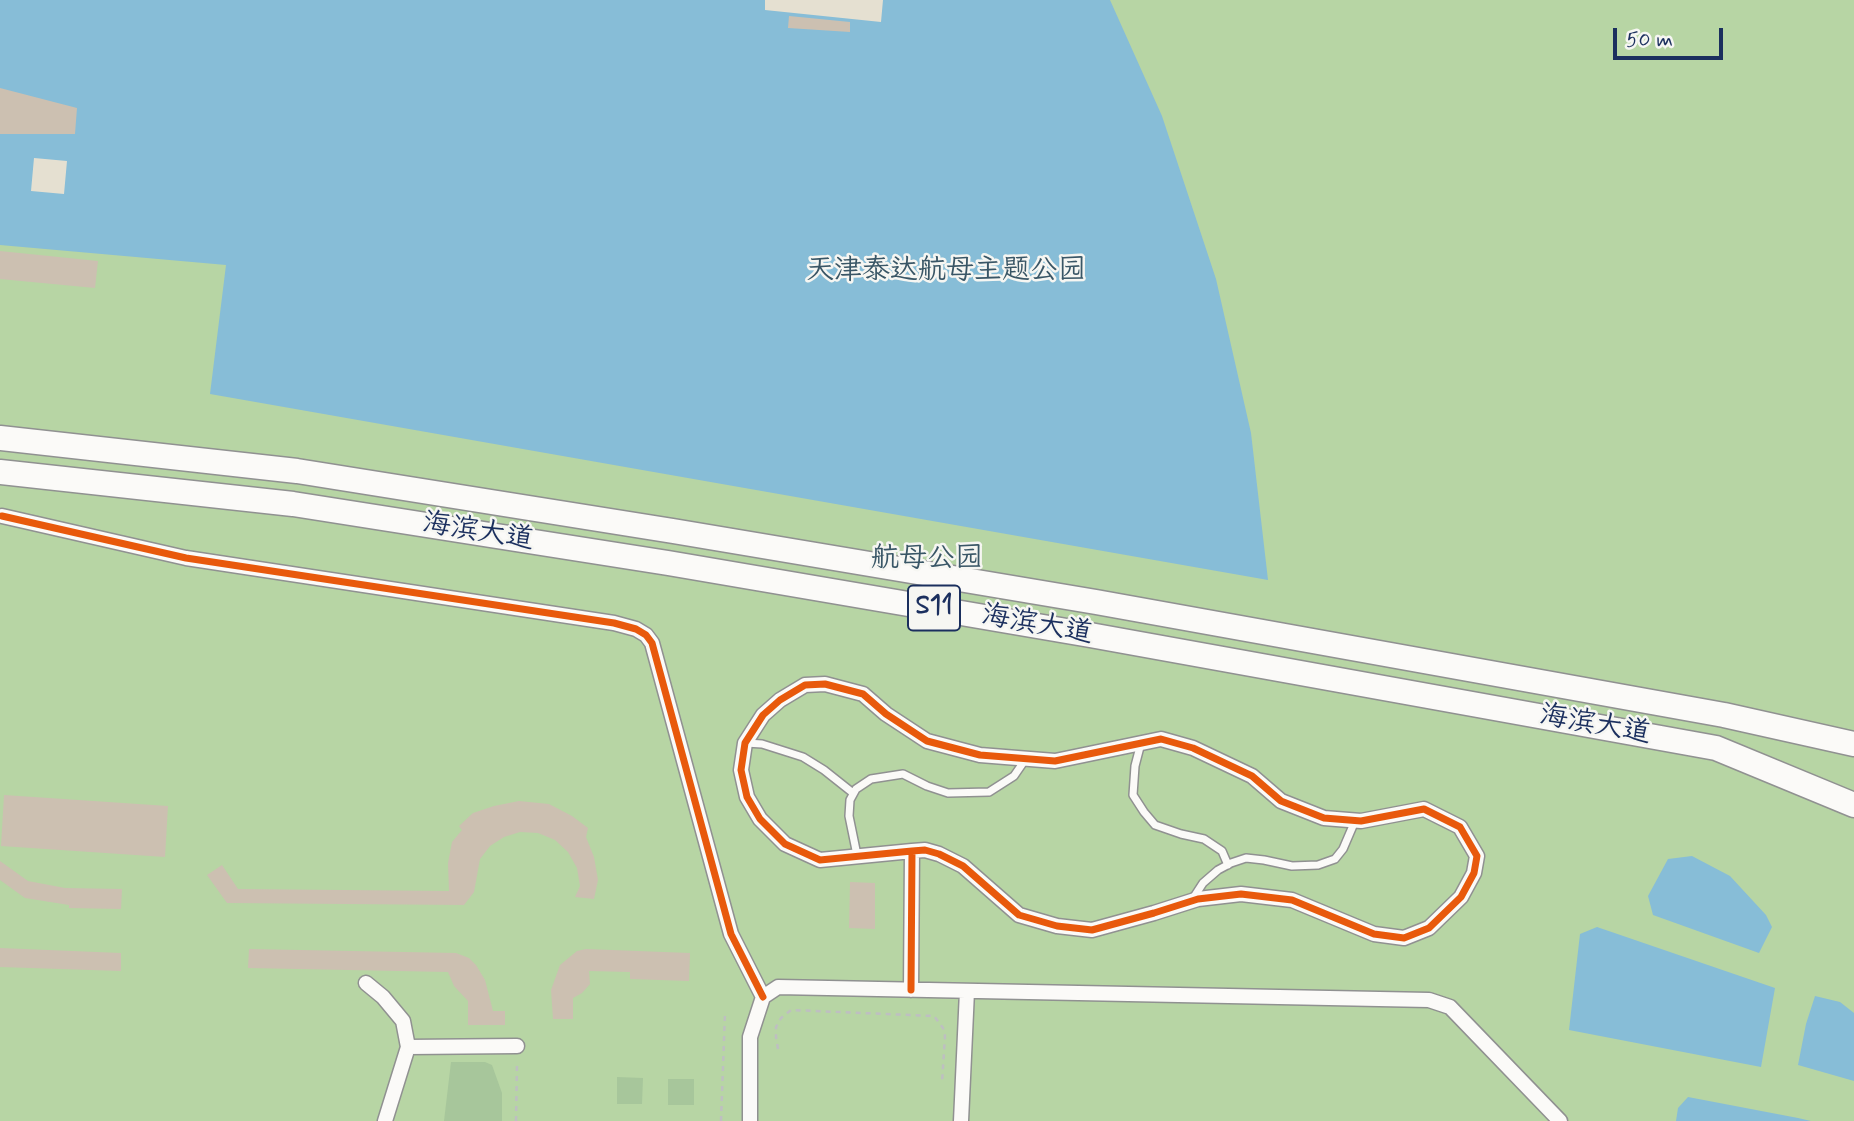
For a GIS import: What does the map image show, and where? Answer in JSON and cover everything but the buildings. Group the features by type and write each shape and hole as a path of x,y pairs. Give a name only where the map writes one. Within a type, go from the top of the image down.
{"highway":[{"name":"海滨大道","path":"0,438 297,471 673,531 1096,602 1724,715 1854,744"},
{"name":"海滨大道","path":"0,472 293,504 668,563 1090,635 1716,748 1854,805"}],"street":[{"path":"2,516 186,558 614,623 636,629 646,635 652,643 731,934 763,997"},
{"path":"825,684 863,694 886,714 927,741 980,755 1055,761 1161,739 1193,748 1252,776 1281,801 1324,818 1361,821 1424,809 1460,827 1477,856 1474,873 1461,897 1429,928 1404,938 1374,934 1292,900 1241,894 1191,901 1092,930 1057,926 1019,915 964,866 939,854 925,850 820,860 785,844 760,819 747,797 741,769 745,743 763,715 780,700 805,685 825,684"},
{"path":"911,990 912,851"},
{"path":"366,983 383,997 403,1021 408,1047 385,1121"},
{"path":"750,1121 750,1037 763,997 778,987 1429,1000 1450,1007 1560,1121"},
{"path":"961,1121 967,991"},
{"path":"408,1047 517,1046"}],"lane":[{"path":"745,743 762,744 803,757 853,793"},
{"path":"1141,743 1135,766 1133,795 1144,812 1155,825 1205,839 1222,851 1228,864"},
{"path":"858,855 849,816 850,800 856,789 871,779 902,774 948,793 989,792 1014,776 1026,759"},
{"path":"1191,901 1203,883 1218,870 1246,858 1292,866 1318,866 1335,859 1343,849 1355,821"}],"path":[{"path":"778,1049 776,1027 781,1018 791,1010 934,1016 943,1028 945,1036 942,1083"},
{"path":"721,1121 725,1013"},
{"path":"516,1121 517,1046"}],"green space":[{"name":"航母公园","path":"0,0 1854,0 1854,1121 0,1121"},
{"path":"451,1062 485,1062 492,1065 502,1093 502,1121 444,1121"},
{"path":"617,1077 643,1078 642,1104 617,1104"},
{"path":"668,1079 694,1079 694,1105 668,1105"}],"water":[{"name":"天津泰达航母主题公园","path":"0,0 1110,0 1162,116 1216,279 1251,433 1268,580 210,394 226,265 0,245"},
{"path":"1692,856 1730,876 1766,915 1772,927 1759,953 1653,915 1648,896 1668,859"},
{"path":"1597,927 1775,988 1761,1067 1569,1030 1580,934"},
{"path":"1815,996 1840,1002 1854,1013 1854,1081 1798,1065"},
{"path":"1688,1097 1811,1121 1676,1121 1678,1108"}],"pier":[{"path":"765,0 883,0 881,22 765,10"},
{"path":"34,158 67,161 64,194 31,191"}],"cycle path":[{"path":"2,516 186,558 614,623 636,629 646,635 652,643 731,934 763,997"},
{"path":"911,990 912,851 820,860 785,844 760,819 747,797 741,770 745,743 763,715 780,700 805,685 825,684 863,694 886,714 927,741 980,755 1055,761 1161,739 1193,748 1252,776 1281,801 1324,818 1361,821 1424,809 1460,827 1477,856 1474,873 1461,897 1429,928 1404,938 1374,934 1292,900 1241,894 1198,899 1092,930 1057,926 1019,915 963,866 939,854 925,850 912,851"}]}
